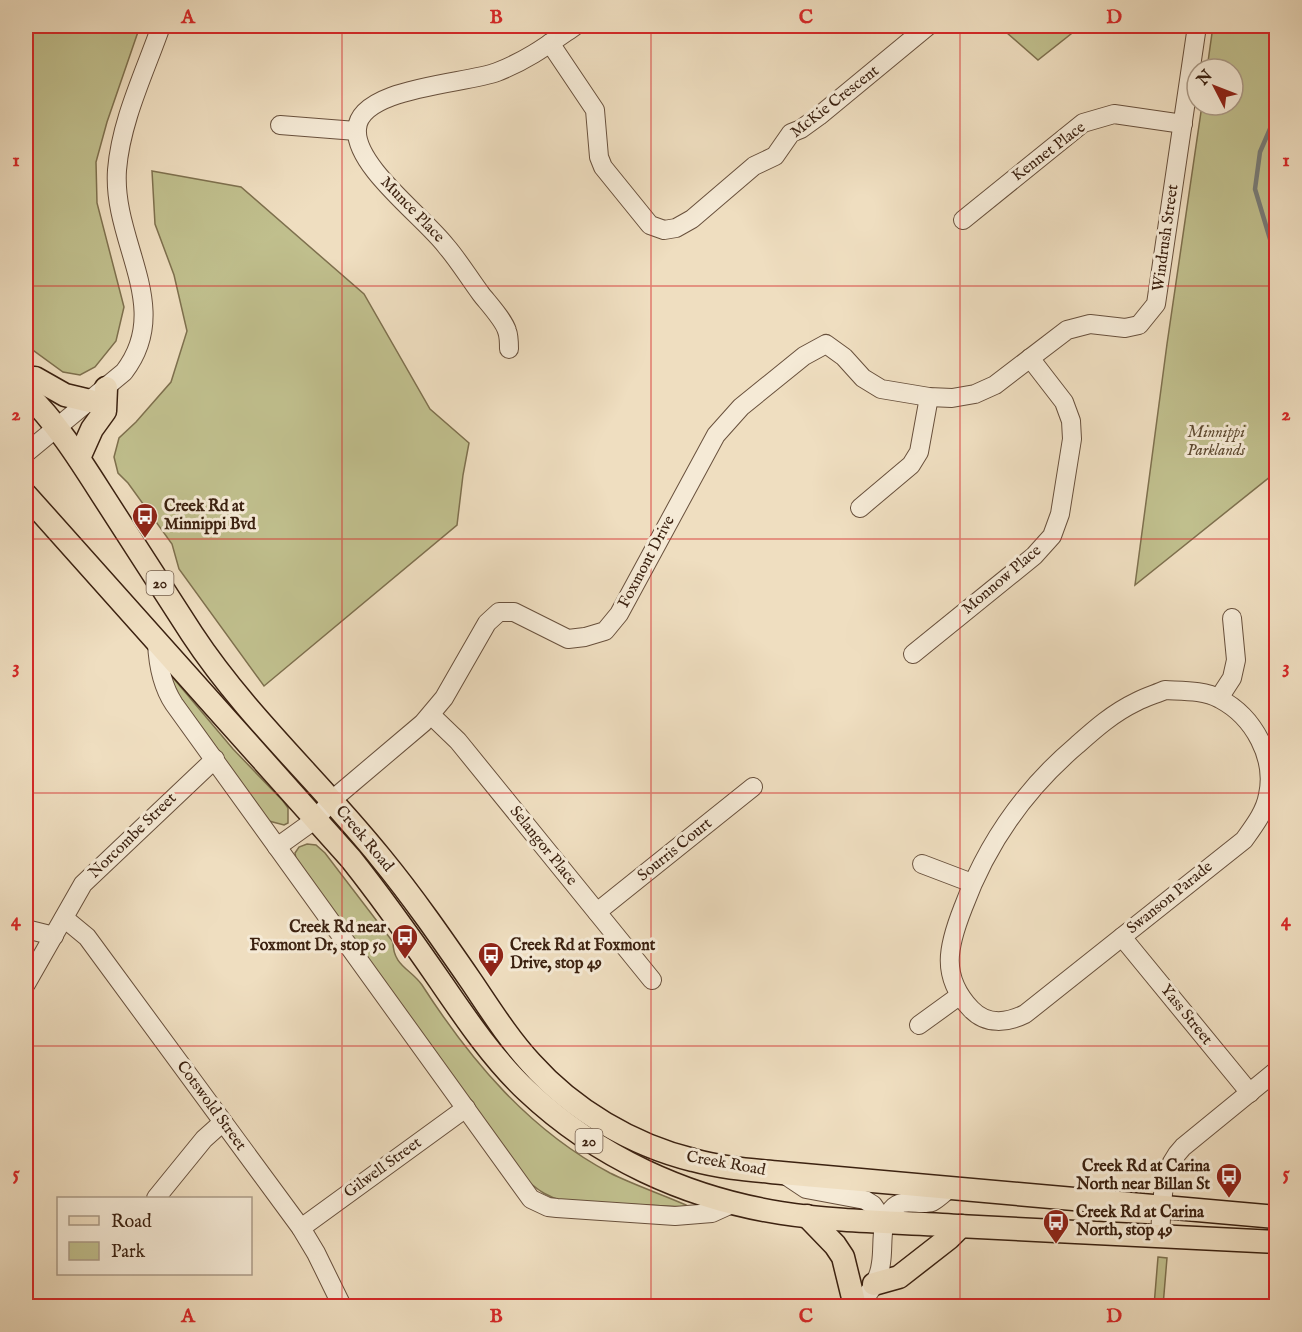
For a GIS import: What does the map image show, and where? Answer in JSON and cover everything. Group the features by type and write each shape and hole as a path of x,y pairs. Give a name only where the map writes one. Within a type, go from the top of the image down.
{"main road":[{"path":"26,378 35,378 65,394 98,395 105,411 92,429 79,458"},
{"name":"Creek Road","path":"26,393 57,428 79,458 213,664 383,860 424,913 519,1049 562,1093 617,1130 670,1153 714,1165 1276,1217"},
{"name":"Creek Road","path":"26,495 316,819 370,883 481,1039 510,1073 531,1095 583,1137 631,1165 681,1187 734,1203 807,1216 1276,1242"},
{"path":"807,1216 835,1245 843,1257 855,1306"},
{"path":"874,1284 898,1277 961,1226"}],"street":[{"path":"26,453 124,372 134,357 144,326 144,300 119,211 117,171 121,139 161,26"},
{"path":"280,125 356,131 357,122 366,110 383,99 495,73 532,57 575,26"},
{"name":"McKie Crescent","path":"550,44 595,110 599,157 603,167 650,225 664,230 676,228 692,219 754,166 775,156 790,133 801,129 819,116 928,26"},
{"name":"Windrush Street","path":"1030,358 1067,330 1090,324 1125,327 1139,325 1156,304 1197,26"},
{"name":"Kennet Place","path":"963,220 1083,123 1114,114 1183,123"},
{"name":"Munce Place","path":"356,131 361,148 385,185 446,245 507,329 509,349"},
{"name":"Foxmont Drive","path":"277,847 316,819 332,800 412,734 431,715 444,698 487,623 499,612 514,612 568,639 605,631 619,614 716,435 741,407 804,356 826,344 844,357 862,378 881,389 929,397 952,398 975,394 995,385 1030,358"},
{"name":"Monnow Place","path":"913,654 1034,556 1052,536 1060,514 1072,439 1071,421 1064,402 1030,358"},
{"path":"860,508 911,465 919,452 929,397"},
{"path":"1220,698 1232,678 1236,660 1232,618"},
{"path":"157,643 158,662 164,686 174,704 526,1194 539,1204 568,1210 675,1216 711,1213 734,1203"},
{"name":"Swanson Parade","path":"1165,690 1191,691 1220,698 1241,716 1258,736 1273,762 1268,795 1260,818 1244,840 1025,1014 1011,1021 991,1021 974,1012 959,996 950,975 949,959 952,936 972,883 989,848 1028,792 1055,763 1106,719 1137,701 1165,690"},
{"name":"Selangor Place","path":"431,715 458,741 652,980"},
{"name":"Norcombe Street","path":"26,984 83,884 215,759"},
{"name":"Sourris Court","path":"597,912 753,787"},
{"path":"922,864 972,883"},
{"name":"Cotswold Street","path":"64,918 87,937 301,1228 342,1306"},
{"path":"26,928 54,936"},
{"name":"Yass Street","path":"1122,937 1250,1093"},
{"path":"919,1025 959,996"},
{"path":"1160,1237 1167,1175 1176,1153 1276,1071"},
{"name":"Gilwell Street","path":"301,1228 466,1108"},
{"path":"157,1197 204,1139 223,1122"},
{"name":"Creek Road","path":"782,1173 806,1189 865,1200 873,1205 884,1221"},
{"path":"855,1306 874,1284 882,1262 884,1221 895,1206 931,1202 950,1188"}],"green space":[{"path":"26,26 140,26 107,122 96,162 97,203 124,307 116,341 95,367 80,375 63,372 26,345"},
{"path":"999,26 1081,26 1038,60"},
{"name":"Minnippi Parklands","path":"1213,26 1276,26 1276,472 1135,585 1200,117 1245,117 1245,57 1209,57"},
{"path":"152,171 241,187 364,294 430,409 469,443 457,525 264,686 179,569 172,544 128,483 118,473 114,457 119,438 171,382 187,331 174,275 155,224"},
{"path":"169,673 233,749 283,801 288,808 288,823 284,825 269,821 177,693"},
{"path":"307,844 316,845 325,853 393,942 399,962 422,985 482,1067 528,1115 581,1156 610,1173 686,1205 685,1207 563,1201 544,1193 528,1181 296,859 295,853 299,847"},
{"path":"1158,1257 1167,1258 1163,1306 1154,1306"}],"waterway":[{"path":"1276,115 1260,152 1255,189 1270,239 1276,247"}],"place":[{"name":"Creek Rd at Minnippi Bvd","path":"145,539"},
{"name":"Creek Rd near Foxmont Dr, stop 50","path":"405,960"},
{"name":"Creek Rd at Foxmont Drive, stop 49","path":"491,978"},
{"name":"Creek Rd at Carina North near Billan St","path":"1229,1199"},
{"name":"Creek Rd at Carina North, stop 49","path":"1056,1245"}]}
